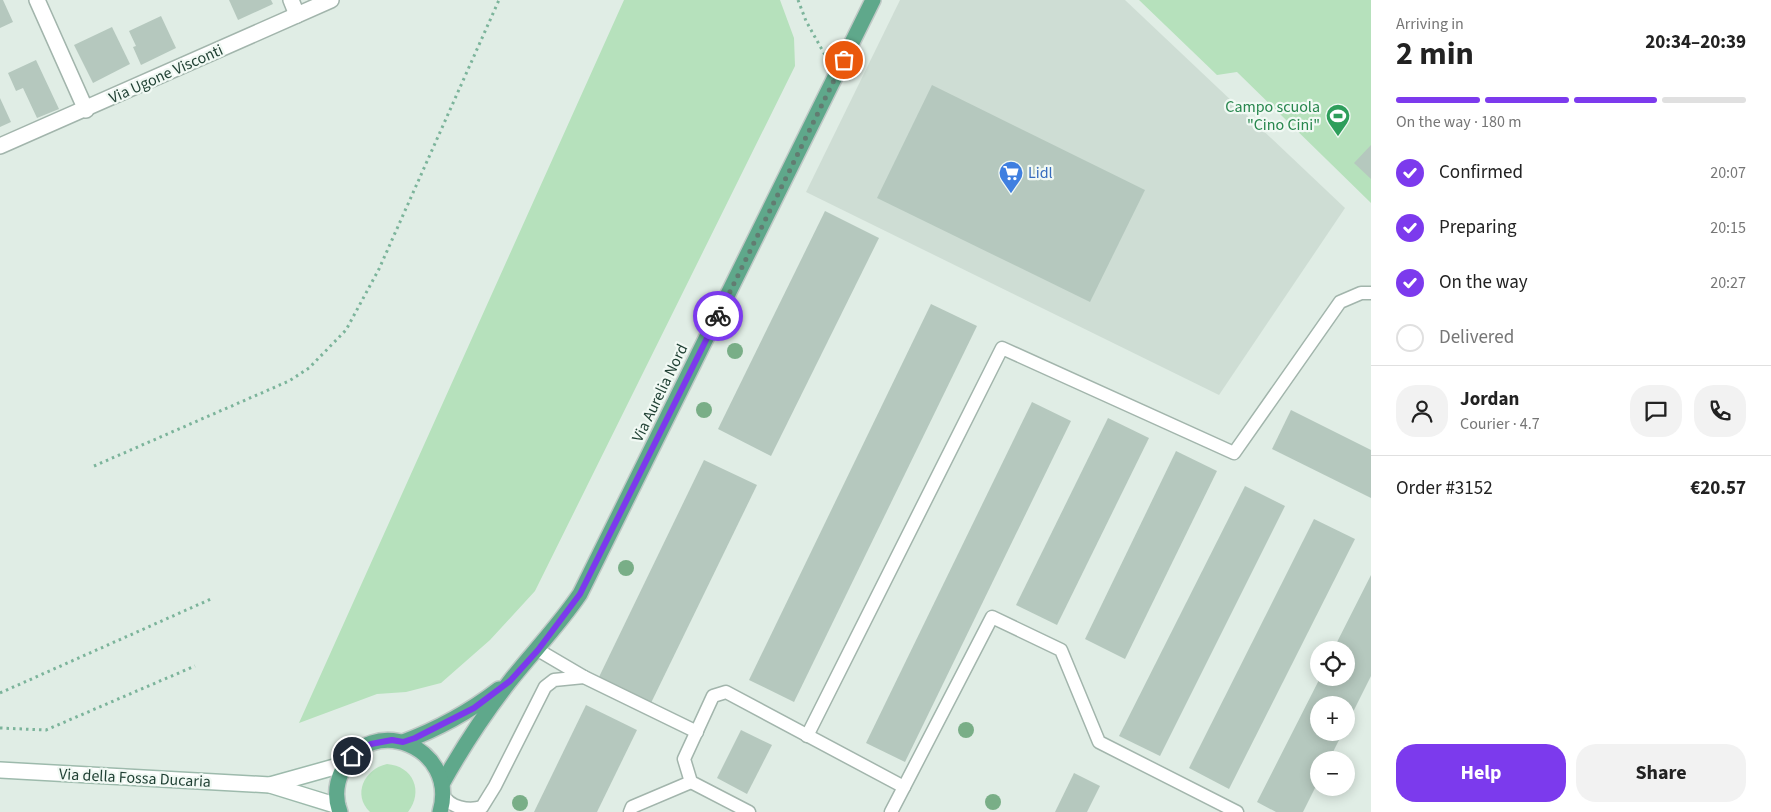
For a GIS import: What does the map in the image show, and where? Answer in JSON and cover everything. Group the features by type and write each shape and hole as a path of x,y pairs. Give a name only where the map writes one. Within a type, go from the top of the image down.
{"main road":[{"name":"Via Aurelia Nord","path":"443,789 461,750 510,681 538,650 580,594 873,0"},
{"name":"Via Aurelia Nord","path":"403,742 426,733 474,708 510,681"},
{"path":"339,809 336,794 339,778 345,764 361,749 371,744 392,740 403,742 429,757 435,765 443,789 440,812"}],"street":[{"path":"37,0 86,110"},
{"path":"291,0 298,15"},
{"name":"Via Ugone Visconti","path":"0,146 86,110 331,0"},
{"name":"Via della Fossa Ducaria","path":"270,785 345,764"},
{"name":"Via della Fossa Ducaria","path":"0,770 270,785 339,809"}],"lane":[{"path":"807,736 1002,348 1234,453 1340,302 1361,292 1371,293"},
{"path":"891,812 992,617 1061,650 1098,742 1237,812"},
{"path":"538,650 584,678 696,732"},
{"path":"443,789 448,802 454,805 475,809 482,807 496,786 545,687 554,680 584,678"},
{"path":"749,812 691,782 684,759 713,696 726,692 904,787"},
{"path":"630,812 632,807 691,782"}],"path":[{"path":"94,466 290,381 314,363 346,330 379,269 499,0"},
{"path":"798,0 806,21 836,75"},
{"path":"0,692 211,599"},
{"path":"0,728 46,730 195,666"}],"shaded area":[{"path":"900,0 1125,0 1345,208 1219,395 806,192"}],"green space":[{"path":"624,0 780,0 794,38 795,66 535,591 490,640 441,683 406,692 377,694 299,723"},
{"path":"1139,0 1371,0 1371,203 1237,72 1217,75"},
{"path":"387,764 404,769 413,781 415,796 408,812 370,812 365,805 361,791 363,784 372,771"}],"building":[{"path":"0,0 3,0 13,22 0,28"},
{"path":"229,0 271,0 273,4 238,20"},
{"path":"161,16 176,48 141,65 133,47 136,46 129,31"},
{"path":"112,27 130,64 93,83 74,45"},
{"path":"36,60 59,109 37,118 23,88 16,91 8,73"},
{"name":"Lidl","path":"932,85 1145,190 1090,302 877,198"},
{"path":"0,98 11,122 0,127"},
{"path":"1371,145 1371,179 1354,163"},
{"path":"825,211 879,238 771,456 718,429"},
{"path":"931,304 977,326 794,702 749,680"},
{"path":"1032,402 1071,421 905,762 866,743"},
{"path":"1291,410 1371,450 1371,498 1272,449"},
{"path":"1108,418 1149,438 1057,625 1016,605"},
{"path":"1176,451 1217,471 1125,659 1085,639"},
{"path":"704,460 757,485 651,703 599,677"},
{"path":"1245,486 1285,506 1160,756 1119,736"},
{"path":"1314,519 1355,539 1229,789 1189,768"},
{"path":"1371,575 1371,676 1355,708 1355,696 1311,696 1316,686 1355,686 1355,641 1338,641"},
{"path":"1310,698 1310,741 1338,741 1334,751 1310,751 1311,796 1303,812 1276,812 1257,802"},
{"path":"586,705 637,730 597,812 534,812"},
{"path":"741,730 772,745 747,794 717,778"},
{"path":"1074,773 1100,786 1087,812 1055,812"}],"way so far":[{"path":"718,316 844,60"}],"place":[{"name":"Campo scuola \"Cino Cini\"","path":"1338,137"},
{"name":"Lidl","path":"1011,194"}],"route":[{"path":"352,756 361,749 381,741 403,742 415,738 474,708 510,681 538,650 562,621 580,594 718,316"}]}
